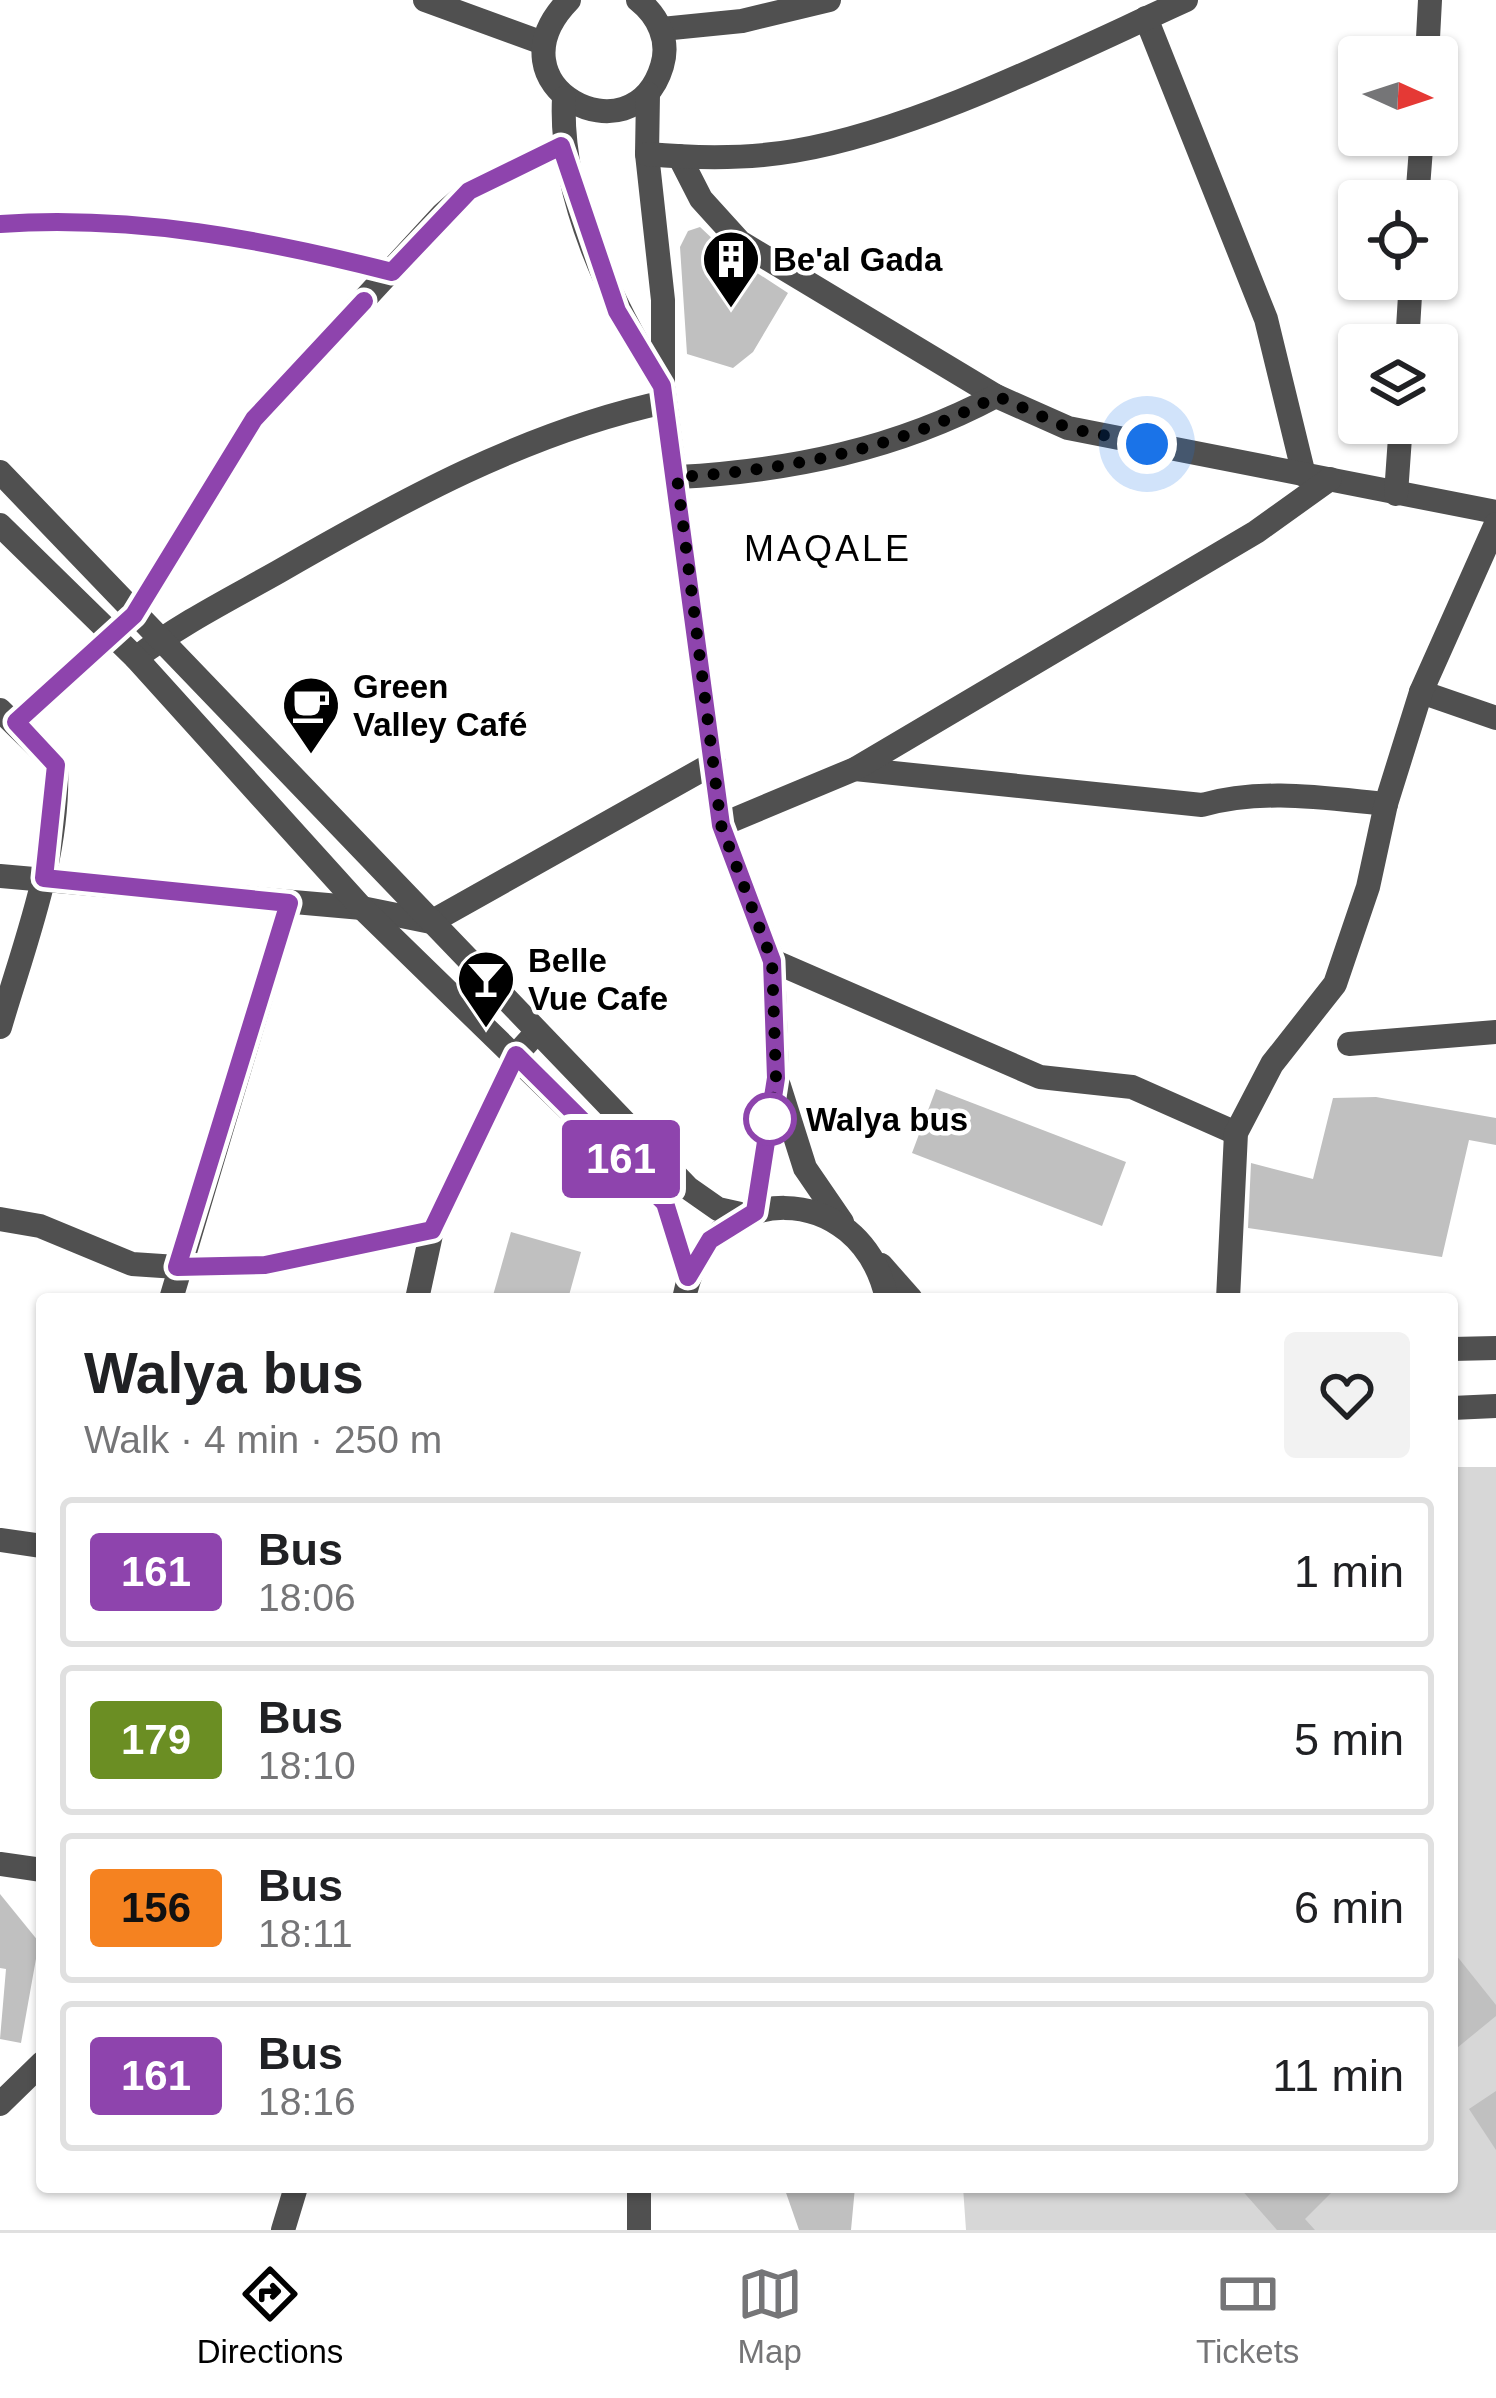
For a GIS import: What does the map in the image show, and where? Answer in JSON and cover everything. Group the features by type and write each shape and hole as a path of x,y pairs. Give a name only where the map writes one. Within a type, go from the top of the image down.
{"street":[{"path":"424,0 543,43"},
{"path":"569,0 549,23 543,43 544,64 564,98 561,146 617,311 664,394"},
{"path":"638,0 662,29 665,58 648,94 647,154 663,299 664,394 721,825 772,961 776,1078 750,1214 710,1240 686,1288"},
{"path":"662,29 830,0"},
{"path":"647,154 792,151 914,117 1186,0"},
{"path":"1428,36 1430,0"},
{"path":"1146,18 1266,319 1317,477"},
{"path":"564,98 602,113 631,106 648,94"},
{"path":"0,1027 44,878 56,765 8,716 134,615 254,419 469,191 561,146"},
{"path":"679,156 701,199 740,242 997,396 1068,428 1496,512"},
{"path":"0,224 80,221 175,228 279,244 392,272"},
{"path":"136,658 352,529 508,451 664,394"},
{"path":"677,477 818,463 957,417 997,396"},
{"path":"1396,494 1400,444"},
{"path":"0,472 536,1034 702,1201 750,1214 807,1209 854,1234 906,1293"},
{"path":"721,825 855,769 1256,532 1317,477"},
{"path":"1228,1293 1236,1132 1272,1064 1335,984 1368,887 1386,804 1421,692 1496,524"},
{"path":"0,525 109,637 136,658 362,908 418,957 665,1203 686,1288"},
{"path":"1421,692 1496,718"},
{"path":"0,876 362,908 430,922 714,763"},
{"path":"855,769 1202,805 1234,796 1288,794 1386,804"},
{"path":"172,1293 289,903"},
{"path":"772,961 1040,1077 1132,1087 1236,1132"},
{"path":"1348,1044 1496,1032"},
{"path":"418,1293 432,1230 516,1055 536,1034"},
{"path":"776,1078 805,1168 874,1259 884,1293"},
{"path":"0,1219 40,1226 132,1264 177,1267 265,1265 432,1230"},
{"path":"1458,1349 1496,1348"},
{"path":"1458,1408 1496,1406"},
{"path":"0,1540 36,1545"},
{"path":"0,1864 36,1869"},
{"path":"0,2104 36,2069"},
{"path":"283,2230 294,2193"},
{"path":"639,2193 639,2230"}],"shaded area":[{"path":"1458,1467 1496,1467 1496,2230 966,2230 963,2193 1458,2193"}],"building":[{"name":"Be'al Gada","path":"700,227 731,256 788,293 753,352 733,368 687,354 680,247 688,231"},
{"path":"936,1089 1126,1162 1102,1226 912,1153"},
{"path":"1376,1097 1496,1118 1496,1145 1469,1140 1442,1257 1248,1228 1251,1163 1313,1179 1333,1098"},
{"path":"511,1232 581,1252 570,1293 494,1293"},
{"path":"0,1894 36,1938 21,2043 0,2039 6,1969 0,1968"},
{"path":"1458,1958 1496,2005 1496,2016 1458,2047"},
{"path":"1496,2091 1496,2150 1469,2109"},
{"path":"786,2193 854,2193 851,2230 799,2230"},
{"path":"1244,2193 1331,2193 1305,2219 1315,2230 1277,2230"}],"bus line":[{"name":"161","path":"0,224 80,221 175,228 279,244 392,272 469,191 561,146 617,311 662,386 721,825 772,961 776,1078 755,1212 710,1240 688,1277 665,1203 516,1055 432,1230 265,1265 177,1267 289,903 44,878 57,792 56,765 16,722 134,615 254,419 364,301"}],"place":[{"name":"Be'al Gada","path":"731,310"},
{"name":"Green Valley Café","path":"311,756"},
{"name":"Belle Vue Cafe","path":"486,1030"},
{"name":"Walya bus","path":"770,1119"}],"district":[{"name":"MAQALE","path":"828,548"}],"route":[{"path":"770,1119 776,1078 772,961 721,825 677,477 818,463 957,417 997,396 1068,428 1147,444"}]}
